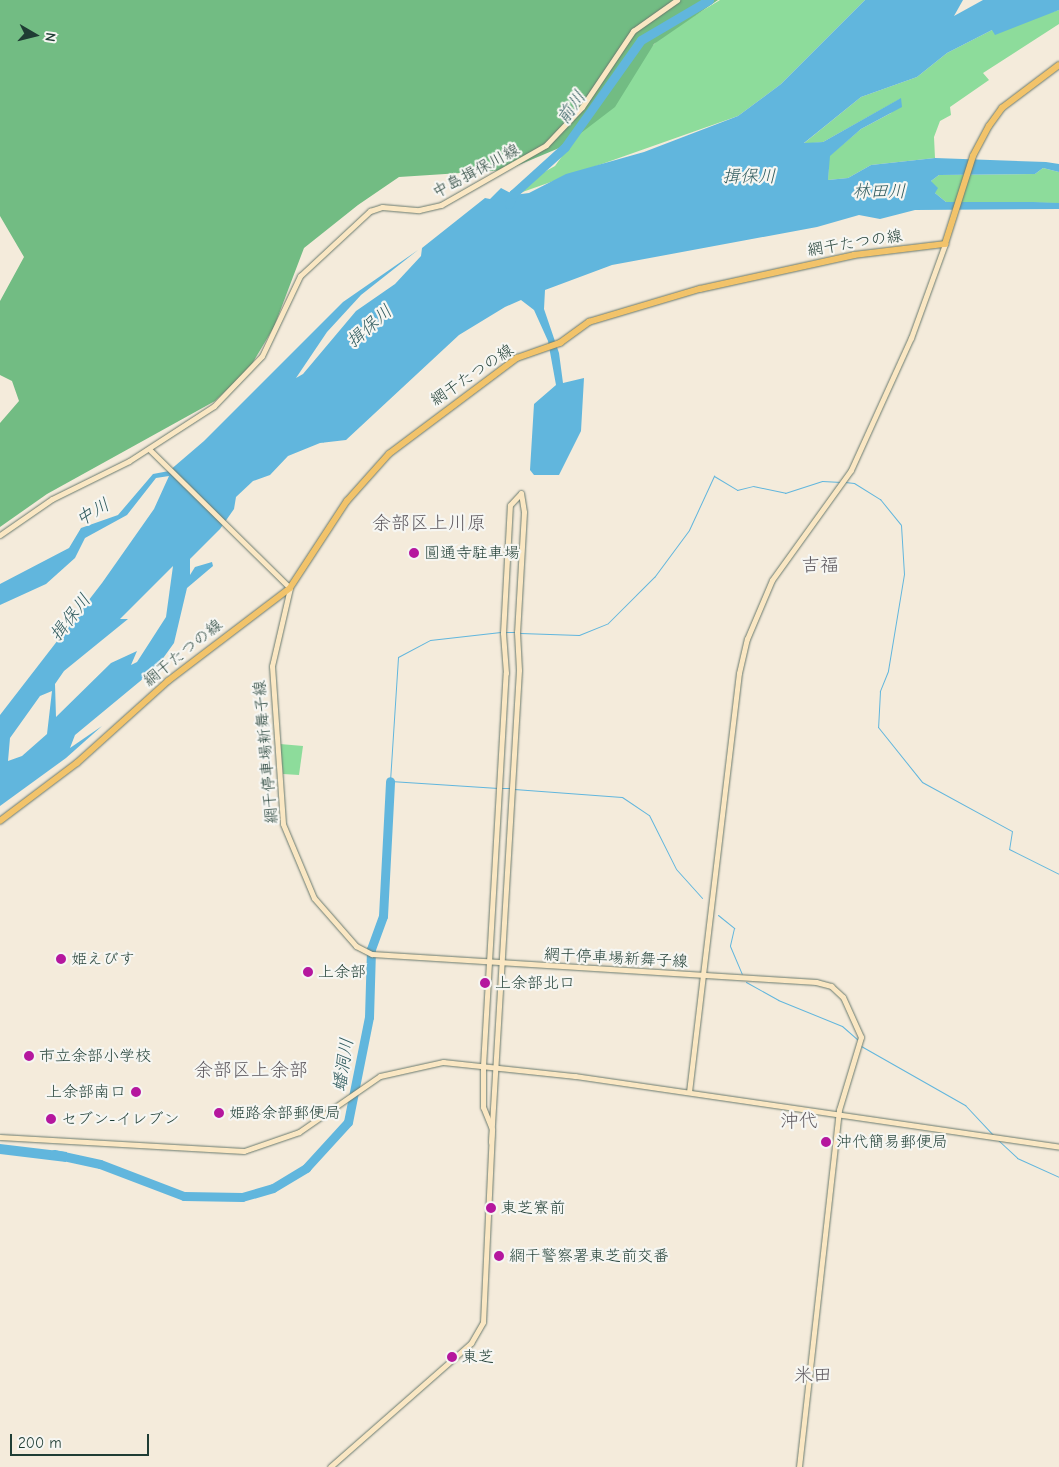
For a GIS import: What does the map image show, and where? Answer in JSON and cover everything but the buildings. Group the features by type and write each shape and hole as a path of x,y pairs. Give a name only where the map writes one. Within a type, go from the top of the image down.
{"main road":[{"path":"946,242 981,138 1002,108 1059,65"},
{"name":"網干たつの線","path":"0,822 77,763 168,681 288,586 347,501 389,454 517,358 560,343 589,322 700,289 845,256 946,242"}],"street":[{"name":"中島揖保川線","path":"151,451 200,417 249,373 266,348 296,281 370,211 382,207 419,210 441,205 474,190 500,168 535,154 582,107 637,27 677,0"},
{"path":"702,976 747,639 772,580 851,470 911,338 946,242"},
{"path":"0,535 52,499 151,451 288,586"},
{"path":"330,1467 481,1330 519,670 516,632 524,512 520,493 510,505 504,633 506,673 483,1066 483,1107 491,1142"},
{"name":"網干停車場新舞子線","path":"288,586 272,666 283,824 314,898 342,934 370,954 816,982 840,993 861,1037 838,1115 799,1467"},
{"name":"網干停車場新舞子線","path":"689,1092 702,976"},
{"path":"0,1137 244,1151 299,1132 362,1085 388,1073 432,1063 496,1066 689,1092 1059,1147"}],"green space":[{"path":"0,0 718,0 654,44 615,107 564,146 507,170 399,177 358,205 304,248 274,327 249,369 215,401 47,494 0,527 0,423 19,401 12,381 0,375 0,301 24,257 0,216"},
{"path":"720,0 865,0 781,84 738,116 514,195 517,187 555,166 609,91 664,34"},
{"path":"1059,10 1059,24 983,73 989,80 950,107 951,115 940,121 934,137 935,158 871,165 848,178 828,180 829,156 861,129 891,113 900,99 823,142 803,144 861,97 917,77 947,53 992,30"},
{"path":"1043,168 1059,172 1059,203 946,202 935,193 931,181 939,175 1035,174"},
{"path":"280,744 303,746 299,775 283,774"}],"water":[{"name":"揖保川","path":"865,0 963,0 954,16 983,0 1059,0 1059,10 995,35 992,30 947,53 917,77 861,97 804,143 823,142 901,98 902,107 861,129 830,156 828,180 848,178 871,165 935,158 1046,162 1059,164 1059,172 1043,168 1035,174 939,175 931,181 938,188 935,193 946,202 1059,203 1059,209 915,210 880,219 859,215 817,227 612,265 545,290 544,309 559,353 563,383 584,378 581,431 559,475 534,475 530,470 534,404 556,385 548,341 534,310 521,300 505,307 459,335 346,440 320,443 288,456 270,475 253,481 236,497 234,509 220,529 190,559 190,575 195,567 212,562 213,566 187,588 174,643 156,668 75,735 70,748 102,726 66,758 0,806 0,715 102,583 154,509 169,476 156,478 127,515 85,538 75,558 46,584 0,605 0,584 69,548 81,528 118,515 153,474 169,471 204,441 343,302 418,250 361,295 327,332 296,378 303,374 356,311 395,284 421,256 422,248 485,198 490,199 501,188 514,195 529,193 566,174 644,152 738,116 781,84","holes":["173,566 166,617 137,662 131,665 137,651 111,663 56,717 55,684 64,671 128,619 120,619","52,691 47,734 22,756 8,761 10,738 40,696"]},
{"path":"0,1144 67,1152 66,1162 0,1154"}],"waterway":[{"name":"前川","path":"509,204 513,194 565,147 641,40 709,0"},
{"path":"520,633 579,635 608,623 655,576 689,530 714,476 737,490 753,486 785,493 822,481 841,482"},
{"path":"845,482 854,483 880,499 901,525 904,574 888,671 880,691 878,727 922,782 1012,831 1009,849 1059,874"},
{"path":"498,788 390,781 398,657 430,640 501,632"},
{"path":"505,632 516,632"},
{"name":"蟠洞川","path":"54,1154 100,1164 184,1196 242,1197 273,1188 306,1168 348,1122 369,1017 371,949 383,916 390,781"},
{"path":"502,788 510,788"},
{"path":"514,789 622,797 649,815 676,869 702,898"},
{"path":"718,915 734,928 730,946 742,974"},
{"path":"746,982 778,1000 842,1026 858,1040"},
{"path":"861,1046 965,1105 994,1136"},
{"path":"998,1140 1017,1158 1059,1177"}],"place":[{"name":"圓通寺駐車場","path":"414,553"},
{"name":"姫えびす","path":"61,959"},
{"name":"上余部","path":"308,972"},
{"name":"上余部北口","path":"485,983"},
{"name":"市立余部小学校","path":"29,1056"},
{"name":"上余部南口","path":"136,1092"},
{"name":"姫路余部郵便局","path":"219,1113"},
{"name":"セブン-イレブン","path":"51,1119"},
{"name":"沖代簡易郵便局","path":"826,1142"},
{"name":"東芝寮前","path":"491,1208"},
{"name":"網干警察署東芝前交番","path":"499,1256"},
{"name":"東芝","path":"452,1357"}],"district":[{"name":"余部区上川原","path":"429,524"},
{"name":"吉福","path":"820,566"},
{"name":"余部区上余部","path":"251,1071"},
{"name":"沖代","path":"799,1122"},
{"name":"米田","path":"813,1376"}],"water label":[{"name":"林田川","path":"879,192"},
{"name":"中川","path":"93,513"}]}
